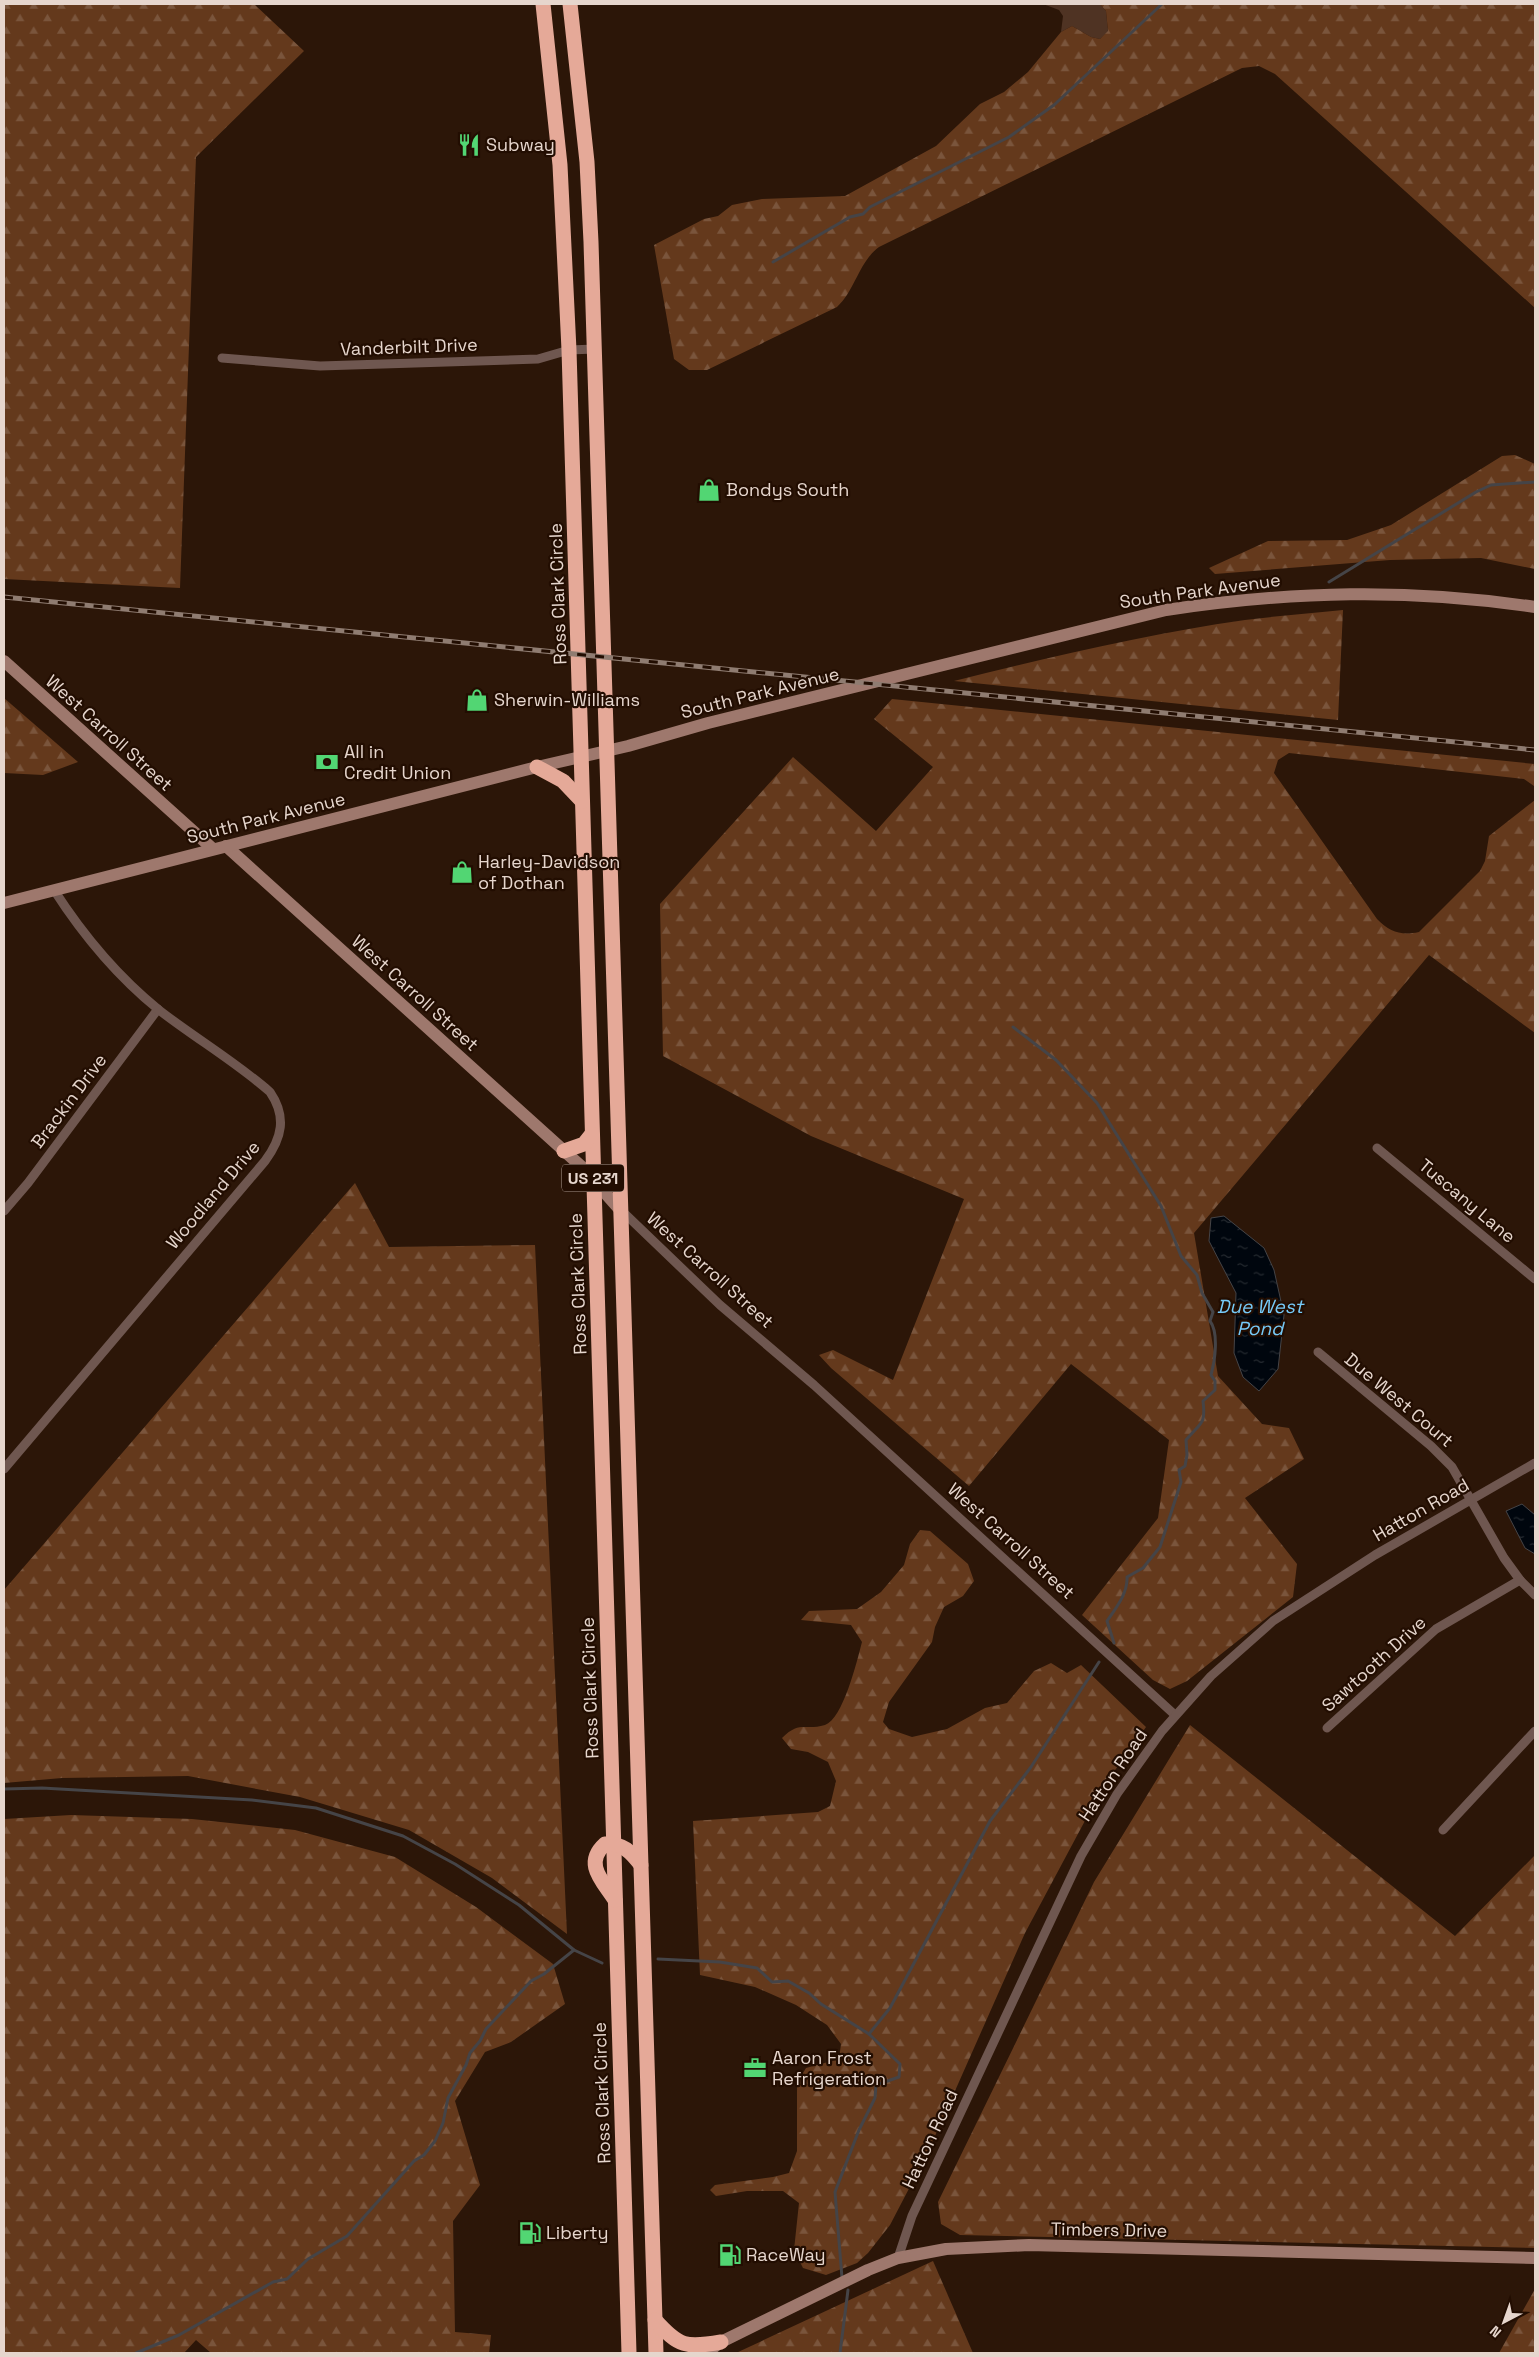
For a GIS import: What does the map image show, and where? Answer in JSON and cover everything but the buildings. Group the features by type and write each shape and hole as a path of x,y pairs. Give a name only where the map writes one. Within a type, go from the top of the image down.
{"highway":[{"name":"Ross Clark Circle","path":"543,4 560,165 569,350 629,2353"},
{"name":"US 231","path":"570,4 587,162 595,349 656,2353"},
{"path":"547,32 574,29"},
{"path":"560,165 587,162"},
{"path":"538,767 563,781 582,800"},
{"path":"584,883 611,882"},
{"path":"589,1048 616,1048"},
{"path":"564,1151 584,1144 592,1134"},
{"path":"608,1656 635,1654"},
{"path":"613,1844 624,1847 641,1866"},
{"path":"655,2320 669,2336 685,2345 695,2346 721,2342"}],"street":[{"name":"Vanderbilt Drive","path":"222,358 320,366 538,359 569,350 595,349"},
{"name":"South Park Avenue","path":"4,903 538,767 608,751 708,723 1093,627 1174,609 1280,596 1358,592 1451,596 1535,607"},
{"name":"West Carroll Street","path":"4,661 213,849"},
{"name":"West Carroll Street","path":"226,846 564,1151 621,1211 720,1305 814,1385 1175,1715"},
{"name":"Woodland Drive","path":"4,1469 265,1161 277,1143 281,1132 280,1111 270,1092 158,1009 108,962 93,945 54,890"},
{"name":"Brackin Drive","path":"4,1211 28,1183 158,1009"},
{"name":"Tuscany Lane","path":"1378,1148 1535,1279"},
{"name":"Due West Court","path":"1318,1352 1431,1446 1452,1467 1504,1558 1520,1580 1535,1595"},
{"name":"Hatton Road","path":"898,2258 912,2216 1082,1856 1117,1794 1175,1715 1230,1658 1273,1621 1367,1559 1535,1463"},
{"name":"Sawtooth Drive","path":"1327,1728 1436,1629 1520,1580"},
{"path":"1444,1830 1535,1731"},
{"name":"Timbers Drive","path":"706,2353 721,2342 860,2274 898,2258 946,2249 1029,2246 1535,2258"}],"shaded area":[{"path":"1043,4 1100,4 1106,11 1108,32 1100,39 1091,37 1072,26 1061,32 1063,16 1059,10"}],"green space":[{"path":"4,4 254,4 304,51 196,157 180,588 4,579"},
{"path":"1100,4 1535,4 1535,308 1275,74 1259,66 1242,68 879,247 861,268 849,292 837,307 707,370 689,370 674,359 654,245 704,219 718,216 732,205 762,199 845,196 936,146 980,104 1004,92 1028,72 1061,32 1072,26 1091,37 1100,39 1108,31 1106,11"},
{"path":"1515,455 1535,464 1535,569 1481,558 1390,560 1215,574 1209,568 1268,541 1347,540 1391,525 1502,456"},
{"path":"1343,610 1338,720 954,681 1062,655 1172,632 1245,620"},
{"path":"4,698 78,762 43,775 4,773"},
{"path":"892,699 1535,764 1535,800 1535,1033 1429,955 1194,1233 1218,1376 1262,1424 1289,1428 1304,1459 1245,1498 1297,1564 1293,1597 1187,1681 1170,1689 1153,1680 1082,1615 1158,1518 1169,1440 1071,1364 969,1486 831,1368 819,1355 833,1350 893,1380 964,1199 811,1136 663,1056 660,904 793,757 876,831 933,767 874,719","holes":["1289,753 1524,779 1534,786 1535,800 1489,836 1485,861 1480,871 1419,932 1396,932 1377,919 1274,773 1278,760"]},
{"path":"355,1183 389,1247 535,1245 567,1934 492,1878 409,1830 300,1797 188,1776 62,1778 4,1783 4,1590"},
{"path":"920,1530 930,1531 968,1564 974,1581 963,1596 944,1607 935,1627 932,1642 889,1702 883,1722 889,1729 912,1737 947,1729 985,1708 1007,1703 1034,1671 1051,1663 1067,1673 1081,1665 1146,1727 1103,1787 1025,1933 927,2154 890,2225 868,2253 857,2263 826,2275 803,2268 794,2250 799,2203 783,2191 747,2191 716,2196 710,2190 715,2185 789,2173 797,2151 797,2083 806,2068 839,2059 841,2044 827,2025 796,2005 755,1987 700,1975 693,1821 818,1812 830,1806 836,1781 828,1762 808,1752 791,1749 782,1738 794,1729 818,1727 832,1720 838,1712 848,1688 862,1642 851,1625 801,1620 809,1611 857,1609 881,1592 904,1565 910,1544"},
{"path":"1190,1725 1455,1936 1535,1855 1535,2248 960,2235 941,2224 938,2202 1094,1882"},
{"path":"71,1815 192,1819 295,1830 395,1857 476,1907 553,1964 565,2004 511,2042 485,2052 455,2101 480,2185 453,2221 455,2332 491,2335 489,2353 211,2353 196,2340 184,2353 4,2353 4,1819"},
{"path":"933,2261 973,2353 736,2353"},
{"path":"1535,2289 1535,2353 1499,2353"}],"water":[{"name":"Due West Pond","path":"1224,1216 1264,1248 1274,1270 1284,1315 1278,1369 1259,1391 1243,1377 1234,1353 1236,1293 1209,1241 1211,1218"},
{"path":"1522,1504 1535,1515 1535,1554 1525,1548 1506,1511"}],"waterway":[{"path":"773,262 850,217 863,214 870,207 1009,137 1054,105 1162,4"},
{"path":"1329,582 1476,492 1491,485 1535,482"},
{"path":"1013,1027 1056,1060 1097,1103 1161,1206 1181,1256 1197,1275 1202,1293 1213,1312 1210,1321 1215,1333 1215,1347 1211,1375 1215,1381 1215,1390 1203,1401 1203,1419 1186,1440 1187,1455 1185,1466 1179,1470 1181,1482 1160,1547 1143,1568 1127,1577 1126,1589 1118,1606 1107,1621 1114,1643"},
{"path":"869,2034 890,2008 990,1821 1031,1767 1099,1662"},
{"path":"4,1789 42,1788 252,1800 316,1808 403,1836 455,1864 519,1905 574,1950 602,1963"},
{"path":"136,2353 179,2335 273,2282 287,2279 308,2259 347,2236 414,2161 424,2155 435,2141 443,2123 448,2098 466,2065 470,2053 480,2041 486,2029 531,1981 544,1974 574,1950"},
{"path":"658,1959 720,1962 757,1968 772,1982 788,1981 869,2034 900,2064 899,2077 876,2085 875,2098 859,2130 835,2192 842,2278"},
{"path":"840,2353 848,2290"}],"railway":[{"path":"4,597 1535,750"}],"place":[{"name":"Subway","path":"469,145"},
{"name":"Bondys South","path":"709,490"},
{"name":"Sherwin-Williams","path":"477,700"},
{"name":"All in Credit Union","path":"327,762"},
{"name":"Harley-Davidson of Dothan","path":"462,872"},
{"name":"Aaron Frost Refrigeration","path":"755,2068"},
{"name":"Liberty","path":"530,2233"},
{"name":"RaceWay","path":"730,2255"}]}
